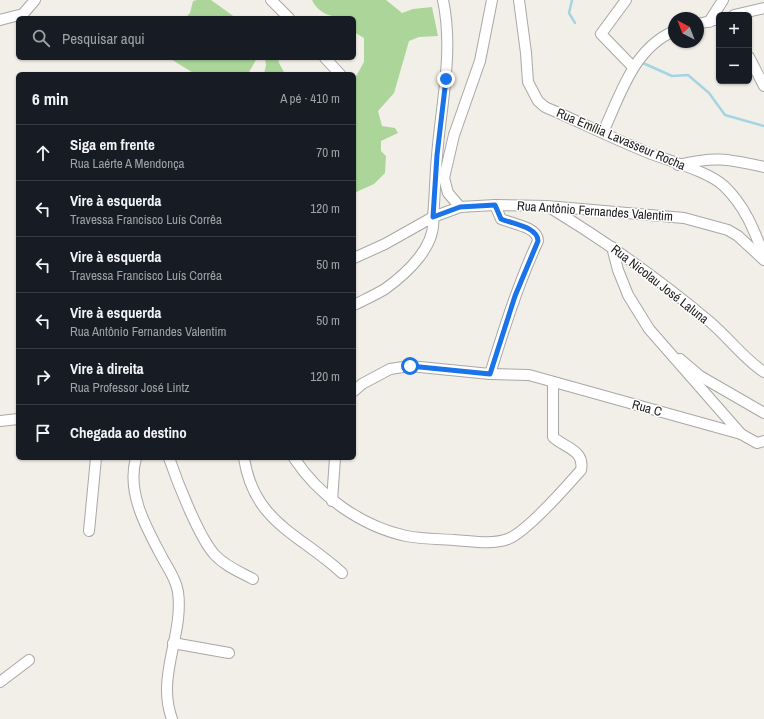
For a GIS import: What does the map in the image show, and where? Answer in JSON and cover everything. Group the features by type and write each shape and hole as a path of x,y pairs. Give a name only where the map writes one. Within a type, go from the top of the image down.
{"street":[{"path":"0,20 23,14 35,0"},
{"path":"271,0 287,16"},
{"path":"356,304 384,289 408,269 425,249 435,227 433,217 437,155 448,46 443,0"},
{"path":"460,207 448,193 444,178 454,136 480,61 492,0"},
{"name":"Rua Emília Lavasseur Rocha","path":"519,0 528,82 538,101 545,107 678,165 713,178 738,201 748,216 764,258"},
{"path":"626,0 601,34 633,67"},
{"path":"709,22 723,0"},
{"path":"747,12 764,8"},
{"path":"704,23 716,20"},
{"path":"604,132 633,67 647,48 668,34"},
{"path":"327,60 338,72"},
{"path":"752,63 764,86"},
{"path":"678,165 702,159 717,158 764,167"},
{"path":"490,374 513,300 538,241 536,233 531,230 501,219 495,205"},
{"name":"Rua Antônio Fernandes Valentim","path":"356,257 385,244 433,217 460,207 495,205 547,206 684,218 712,224 738,236 764,258"},
{"name":"Rua Nicolau José Laluna","path":"547,206 599,237 710,322 728,338 743,355 764,372"},
{"path":"612,247 618,270 628,295 648,329 741,434 757,443 764,441"},
{"path":"648,329 700,376 764,413"},
{"name":"Rua C","path":"356,389 362,384 390,369 410,366 490,374 529,375 741,434"},
{"path":"295,460 303,471 332,501 382,529 406,536 497,542 510,538 526,526 581,470 581,457 553,437 553,382"},
{"path":"0,421 16,419"},
{"path":"88,531 96,460"},
{"path":"136,460 133,476 135,494 147,528 174,578 178,592 178,607 166,692 172,719"},
{"path":"170,460 186,500 207,543 215,555 228,566 253,580"},
{"path":"244,460 247,478 268,514 283,528 342,573"},
{"path":"332,501 335,460"},
{"path":"173,643 229,653"},
{"path":"0,682 29,660"}],"green space":[{"path":"211,0 233,16 187,16 190,13 193,1"},
{"path":"312,0 386,0 402,13 413,9 432,7 438,36 419,37 409,41 394,93 378,111 382,126 395,128 398,133 381,141 381,151 386,156 385,173 374,184 356,192 356,76 364,62 364,38 356,33 356,16 333,16 325,13 315,6"},
{"path":"172,60 256,60 249,72 192,72"},
{"path":"265,60 278,60 284,72 264,72"}],"waterway":[{"path":"572,0 569,13 575,23"},
{"path":"643,63 672,76 688,75 709,93 725,115 764,126"}],"route":[{"path":"410,366 490,374 511,306 538,241 536,233 531,230 501,219 495,205 460,207 433,217 437,155 446,79"}]}
